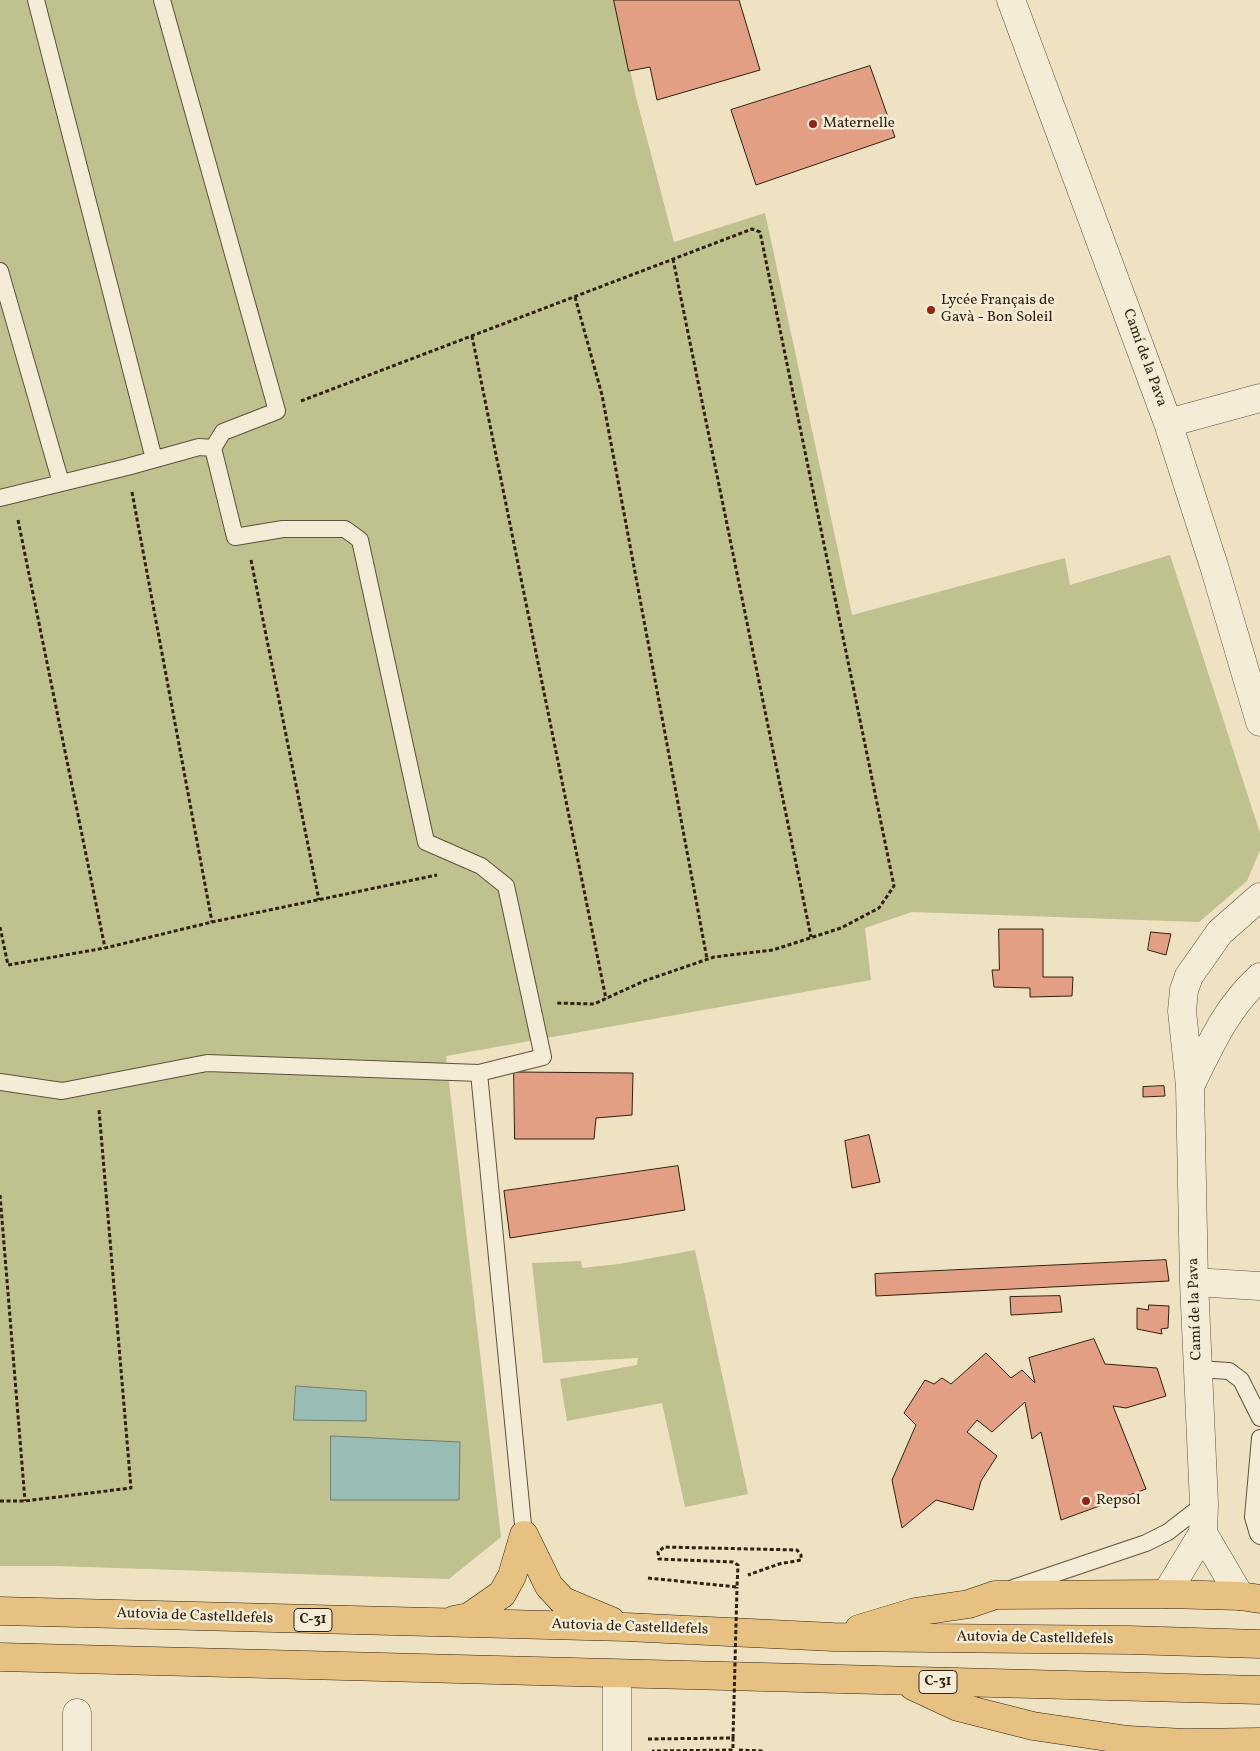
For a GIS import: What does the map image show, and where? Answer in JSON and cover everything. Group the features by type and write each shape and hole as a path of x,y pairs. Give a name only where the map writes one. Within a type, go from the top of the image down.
{"highway":[{"path":"434,1623 469,1617 502,1594 512,1576 524,1535"},
{"path":"524,1535 549,1586 563,1601 626,1627"},
{"path":"833,1637 915,1612 969,1604 995,1595 1166,1594 1250,1598"},
{"name":"Autovia de Castelldefels","path":"0,1611 626,1627 833,1637 1129,1640 1260,1644"},
{"name":"C-31","path":"0,1658 1260,1690"},
{"path":"903,1681 958,1707 1033,1726 1189,1747 1260,1742"}],"street":[{"name":"Camí de la Pava","path":"1011,0 1168,423 1214,566 1260,722"},
{"path":"1168,423 1260,398"},
{"name":"Camí de la Pava","path":"1166,1594 1203,1533 1204,1504 1194,1282 1190,1086 1182,1011 1184,990 1189,976 1220,932 1260,898"},
{"name":"Camí de la Pava","path":"1190,1086 1223,1021 1245,991 1260,977"},
{"path":"1194,1282 1260,1286"},
{"path":"1203,1533 1250,1598"},
{"path":"616,1674 617,1745"},
{"path":"77,1714 77,1751"}],"lane":[{"path":"36,0 154,459"},
{"path":"0,1082 62,1091 207,1063 478,1072 543,1057 506,886 482,866 426,842 360,540 345,529 284,529 235,537 213,448 223,432 277,411 162,0"},
{"path":"0,271 61,483"},
{"path":"6,497 127,467 199,446 213,448"},
{"path":"478,1072 524,1535"},
{"path":"1198,1369 1229,1372 1241,1380 1260,1418"},
{"path":"1260,1438 1254,1517 1260,1536"},
{"path":"995,1595 1146,1543 1168,1532 1204,1504"}],"path":[{"path":"277,411 752,229 760,232 894,886 879,908 841,928 773,950 714,956 644,981 594,1004 532,1002"},
{"path":"673,259 811,937"},
{"path":"575,297 602,395 707,959"},
{"path":"472,336 606,998"},
{"path":"127,467 212,922"},
{"path":"6,497 105,948"},
{"path":"246,535 319,900"},
{"path":"0,927 8,965 105,948 212,922 482,866"},
{"path":"0,1501 25,1501 131,1488 96,1084"},
{"path":"0,1195 25,1501"},
{"path":"652,1751 733,1750 738,1565 733,1562 660,1559 658,1552 664,1547 797,1550 801,1555 801,1560 779,1564 748,1575"},
{"path":"648,1578 737,1587"},
{"path":"617,1745 733,1738"},
{"path":"739,1750 763,1751"}],"green space":[{"path":"0,0 615,0 636,97 674,242 765,213 852,615 1065,558 1070,585 1170,555 1260,833 1260,850 1247,881 1199,922 912,912 865,928 871,980 446,1056 501,1537 449,1579 56,1566 0,1566"},
{"path":"695,1250 748,1494 685,1507 662,1403 567,1421 560,1379 637,1365 638,1358 543,1363 532,1263 581,1261 582,1268 619,1264"}],"water":[{"path":"296,1386 366,1391 366,1421 294,1420"},
{"path":"331,1436 460,1442 459,1500 331,1500"}],"building":[{"path":"614,0 739,0 760,70 657,100 650,67 629,71"},
{"name":"Maternelle","path":"870,66 895,137 756,185 731,110"},
{"path":"999,929 1043,929 1043,977 1073,977 1072,996 1030,997 1030,988 994,987 992,970 999,970"},
{"path":"1151,932 1171,934 1166,955 1148,950"},
{"path":"514,1072 633,1073 632,1115 596,1118 594,1139 515,1139"},
{"path":"1164,1086 1165,1096 1143,1097 1143,1087"},
{"path":"869,1135 880,1182 852,1188 845,1141"},
{"path":"678,1166 685,1210 510,1238 504,1191"},
{"path":"1166,1260 1169,1281 876,1296 875,1274"},
{"path":"1060,1296 1062,1312 1011,1315 1010,1297"},
{"path":"1149,1305 1169,1306 1168,1328 1161,1329 1162,1334 1137,1329 1137,1308 1148,1310"},
{"path":"1094,1339 1105,1364 1157,1368 1166,1396 1126,1408 1113,1406 1146,1489 1061,1520 1041,1432 1032,1439 1025,1402 992,1432 977,1420 967,1432 997,1456 981,1481 973,1510 936,1500 902,1528 892,1480 916,1425 904,1413 925,1380 934,1384 942,1378 951,1384 986,1353 1011,1378 1022,1370 1035,1383 1029,1358"}],"place":[{"name":"Maternelle","path":"813,124"},
{"name":"Lycée Français de Gavà - Bon Soleil","path":"931,310"},
{"name":"Repsol","path":"1086,1501"}]}
